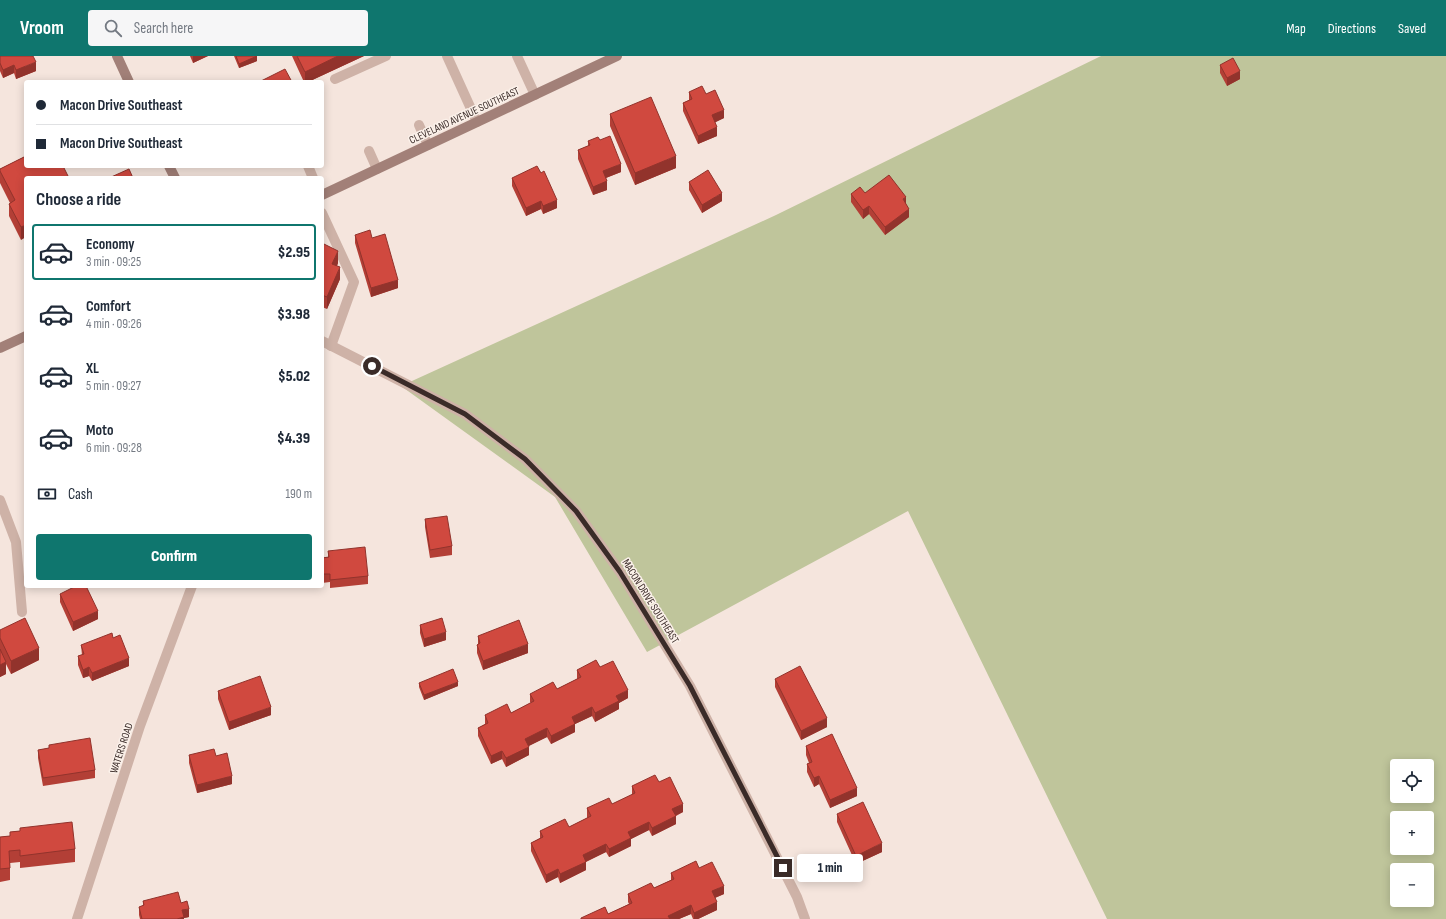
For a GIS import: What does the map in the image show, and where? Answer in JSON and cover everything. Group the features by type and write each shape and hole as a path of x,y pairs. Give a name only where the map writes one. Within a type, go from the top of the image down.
{"main road":[{"path":"117,56 128,80"},
{"name":"CLEVELAND AVENUE SOUTHEAST","path":"324,194 617,56"},
{"path":"0,348 24,337"}],"street":[{"path":"335,79 386,56"},
{"path":"447,56 477,122"},
{"path":"517,56 535,95"},
{"path":"418,125 428,145"},
{"path":"369,151 377,169"},
{"path":"325,229 354,282 327,344"},
{"name":"MACON DRIVE SOUTHEAST","path":"327,344 465,414 525,459 576,511 620,572 690,686 797,897 805,919"},
{"path":"0,500 3,517 16,542 22,612"},
{"name":"WATERS ROAD","path":"77,919 140,726 191,588"}],"green space":[{"path":"1101,56 1446,56 1446,919 1107,919 908,511 647,652 555,497 401,386 776,215"}],"building":[{"path":"0,56 33,56 36,62 16,70 14,65 3,70 0,63"},
{"path":"236,56 257,56 239,64"},
{"path":"297,56 338,56 305,72"},
{"path":"1233,58 1240,71 1227,78 1220,65"},
{"path":"285,69 291,80 263,80"},
{"path":"702,86 706,94 715,90 724,110 712,115 717,127 698,136 683,103 692,99 689,92"},
{"path":"651,97 676,156 635,173 610,114"},
{"path":"610,136 621,164 603,171 607,181 593,187 578,150 590,145 588,141 598,137 600,140"},
{"path":"24,157 24,168 64,168 68,176 24,176 24,226 21,227 9,204 15,200 0,169"},
{"path":"537,166 541,173 544,171 557,200 543,206 541,201 526,208 512,178"},
{"path":"129,169 132,176 113,176"},
{"path":"708,170 722,193 702,205 689,182"},
{"path":"889,175 906,197 903,199 909,209 885,227 869,206 863,210 851,194 860,187 865,193"},
{"path":"370,230 372,238 385,234 398,280 371,288 355,235"},
{"path":"324,244 338,251 332,264 340,267 327,297 324,296"},
{"path":"447,516 452,546 430,550 425,519"},
{"path":"365,547 368,576 330,580 330,574 324,574 324,558 329,557 328,551"},
{"path":"72,588 87,588 98,611 73,622 60,594"},
{"path":"25,618 39,648 11,661 0,638 0,630"},
{"path":"442,618 446,632 424,639 420,625"},
{"path":"519,620 528,644 483,661 477,645 480,643 478,636"},
{"path":"112,633 113,638 120,635 129,658 92,673 89,667 83,670 78,656 84,654 81,645"},
{"path":"0,649 6,662 0,665"},
{"path":"596,660 600,667 613,661 628,690 616,696 619,701 595,713 592,707 572,717 575,724 551,736 547,728 525,739 529,747 506,758 502,751 491,756 478,728 488,723 485,715 507,704 511,713 534,701 530,694 553,682 557,689 581,677 577,670"},
{"path":"800,666 827,718 801,731 775,679"},
{"path":"453,669 458,682 424,695 419,683"},
{"path":"260,676 271,707 229,722 218,691"},
{"path":"832,734 857,788 830,800 819,776 814,778 807,764 812,762 806,746"},
{"path":"90,738 95,770 43,778 38,750 49,748 49,745"},
{"path":"214,749 216,756 227,753 232,776 197,785 189,755"},
{"path":"655,775 659,782 670,777 683,804 672,809 676,816 652,828 649,822 628,832 631,838 609,849 606,844 583,855 586,862 560,874 558,869 546,875 531,843 543,837 540,831 565,819 569,827 591,816 587,808 609,798 612,804 635,793 632,786"},
{"path":"863,802 882,843 856,856 837,814"},
{"path":"72,822 75,849 20,856 20,850 9,851 10,868 0,869 0,837 10,836 10,832 20,831 20,828"},
{"path":"696,861 699,868 712,862 724,886 712,891 717,902 694,913 691,905 668,916 670,919 581,919 605,907 608,914 632,903 628,894 651,883 654,888 674,879 671,873"},
{"path":"178,892 181,903 187,901 189,909 182,910 184,917 177,919 142,919 139,907 144,905 143,901"}],"route":[{"path":"372,366 465,414 525,459 576,511 620,572 690,686 783,868"}]}
